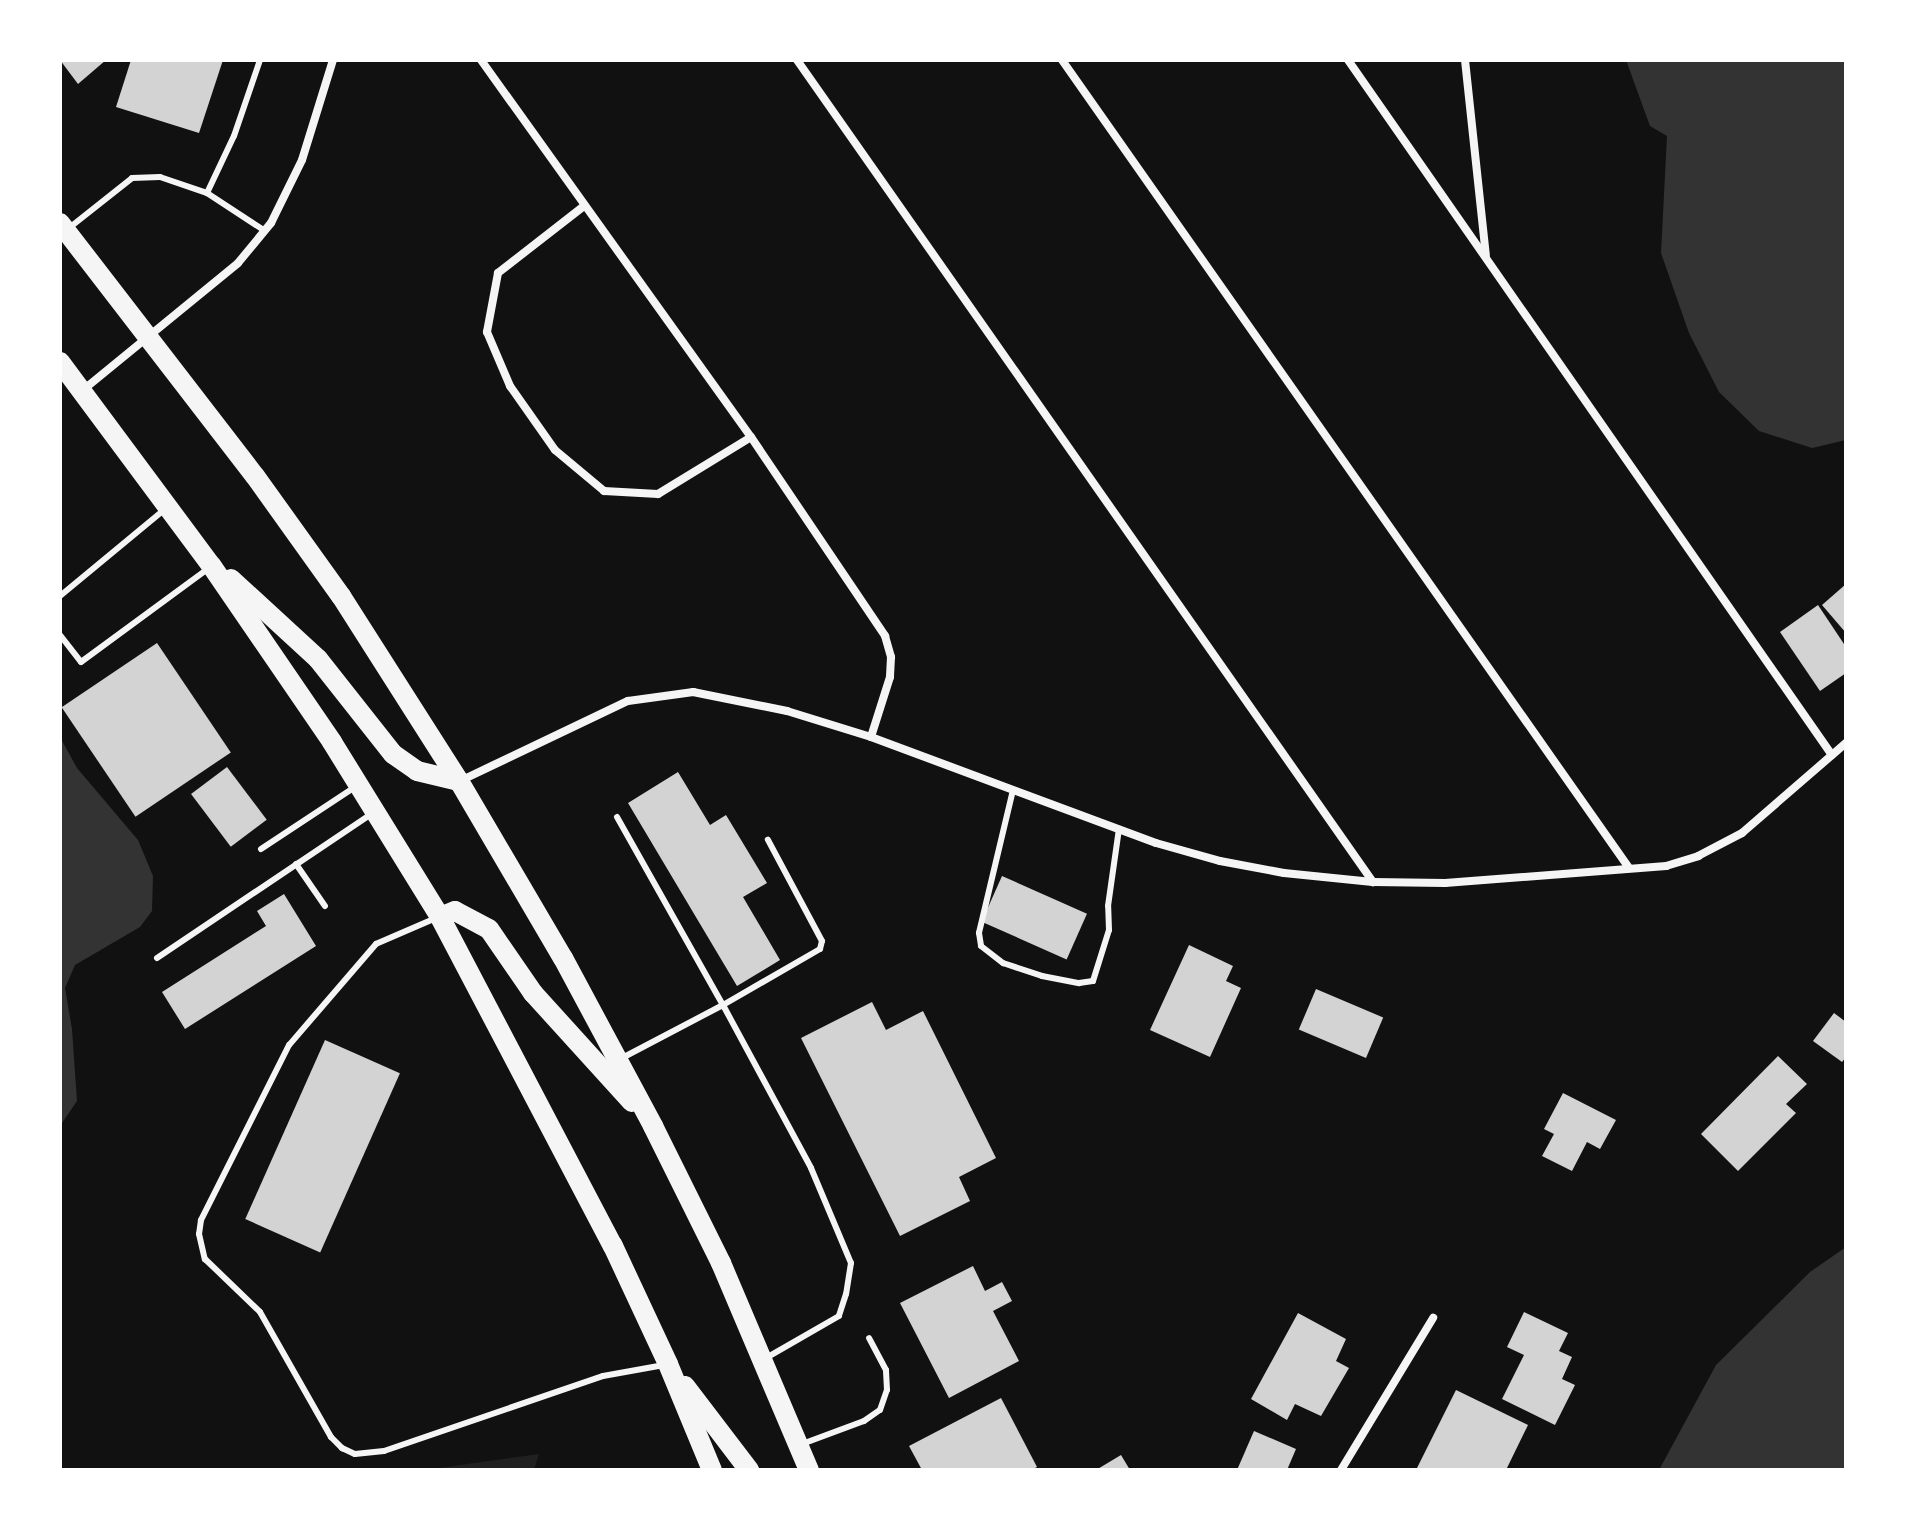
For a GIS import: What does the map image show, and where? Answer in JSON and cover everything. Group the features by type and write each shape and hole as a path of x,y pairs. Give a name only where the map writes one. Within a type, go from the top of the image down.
{"main road":[{"path":"63,227 151,337 341,596 459,781 563,958 653,1126 721,1263 809,1470"},
{"path":"60,362 208,560 358,784 440,917 613,1246 668,1364 712,1470"},
{"path":"208,560 318,659 393,754 417,771 459,781"},
{"path":"440,917 455,911 489,929 533,993 653,1126"},
{"path":"668,1364 749,1470"}],"street":[{"path":"83,390 238,263 265,231 302,160 333,60"},
{"path":"481,60 751,437 885,636 891,657 890,677 871,737"},
{"path":"797,60 1373,882"},
{"path":"1062,60 1629,868"},
{"path":"1348,60 1832,755"},
{"path":"1465,60 1487,256"},
{"path":"584,206 498,273 487,332 510,386 555,450 604,491 658,494 751,437"},
{"path":"459,781 628,701 661,694 693,692 729,696 871,737 1119,829 1220,861 1284,873 1373,882 1445,883 1666,866 1698,856 1742,833 1846,743"},
{"path":"1341,1470 1433,1318"}],"lane":[{"path":"207,193 234,136 260,60"},
{"path":"63,227 132,178 160,177 207,193 265,231"},
{"path":"60,596 168,506"},
{"path":"60,635 81,662 208,560"},
{"path":"261,849 358,784"},
{"path":"1013,790 979,933 981,946 1003,963 1042,976 1079,983 1093,981 1109,930 1108,906 1119,829"},
{"path":"157,958 375,811"},
{"path":"617,817 811,1168 851,1263 839,1316 763,1360"},
{"path":"618,1060 820,949 822,941 768,840"},
{"path":"296,864 325,906"},
{"path":"440,917 376,944 289,1045 201,1220 200,1247 205,1259 260,1312 331,1437 342,1448 355,1454 384,1451 603,1376 668,1364"},
{"path":"798,1445 864,1421 880,1410 887,1390 886,1370 869,1338"}],"shaded area":[{"path":"1626,60 1846,60 1846,440 1812,448 1759,431 1719,392 1689,333 1661,253 1667,136 1650,126"},
{"path":"60,737 77,768 138,840 153,876 152,911 140,927 75,965 65,988 72,1029 77,1101 60,1126"},
{"path":"1846,1247 1846,1470 1659,1470 1716,1365 1810,1272"},
{"path":"539,1454 534,1470 425,1470"}],"building":[{"path":"60,60 106,60 78,84"},
{"path":"131,60 223,60 199,133 116,107"},
{"path":"1846,584 1846,633 1822,605"},
{"path":"1818,605 1846,647 1846,673 1820,691 1780,632"},
{"path":"157,643 231,752 135,817 62,707"},
{"path":"227,767 267,820 231,847 191,794"},
{"path":"678,772 710,825 726,815 767,883 743,897 780,960 737,986 628,803"},
{"path":"1002,876 1087,914 1067,960 982,922"},
{"path":"284,894 316,946 185,1029 162,992 266,926 257,911"},
{"path":"1189,945 1233,966 1226,981 1241,988 1210,1057 1150,1030"},
{"path":"1316,989 1383,1018 1366,1058 1299,1030"},
{"path":"872,1002 886,1030 923,1011 996,1158 959,1177 970,1201 900,1236 801,1038"},
{"path":"1834,1013 1846,1022 1846,1057 1842,1062 1813,1041"},
{"path":"325,1040 400,1073 320,1252 245,1219"},
{"path":"1778,1056 1807,1084 1786,1104 1796,1113 1738,1171 1701,1134"},
{"path":"1563,1093 1616,1120 1600,1149 1587,1142 1572,1171 1542,1156 1554,1134 1544,1129"},
{"path":"973,1266 985,1291 1002,1282 1012,1301 993,1311 1019,1361 949,1398 900,1303"},
{"path":"1524,1312 1568,1333 1559,1351 1572,1357 1562,1379 1575,1385 1555,1425 1502,1399 1524,1355 1507,1347"},
{"path":"1298,1313 1346,1339 1336,1361 1349,1368 1321,1416 1295,1404 1287,1420 1251,1399"},
{"path":"1456,1390 1528,1425 1506,1470 1416,1470"},
{"path":"1001,1398 1037,1467 1031,1470 922,1470 909,1446"},
{"path":"1254,1431 1296,1449 1287,1470 1237,1470"},
{"path":"1121,1455 1130,1470 1096,1470"}]}
